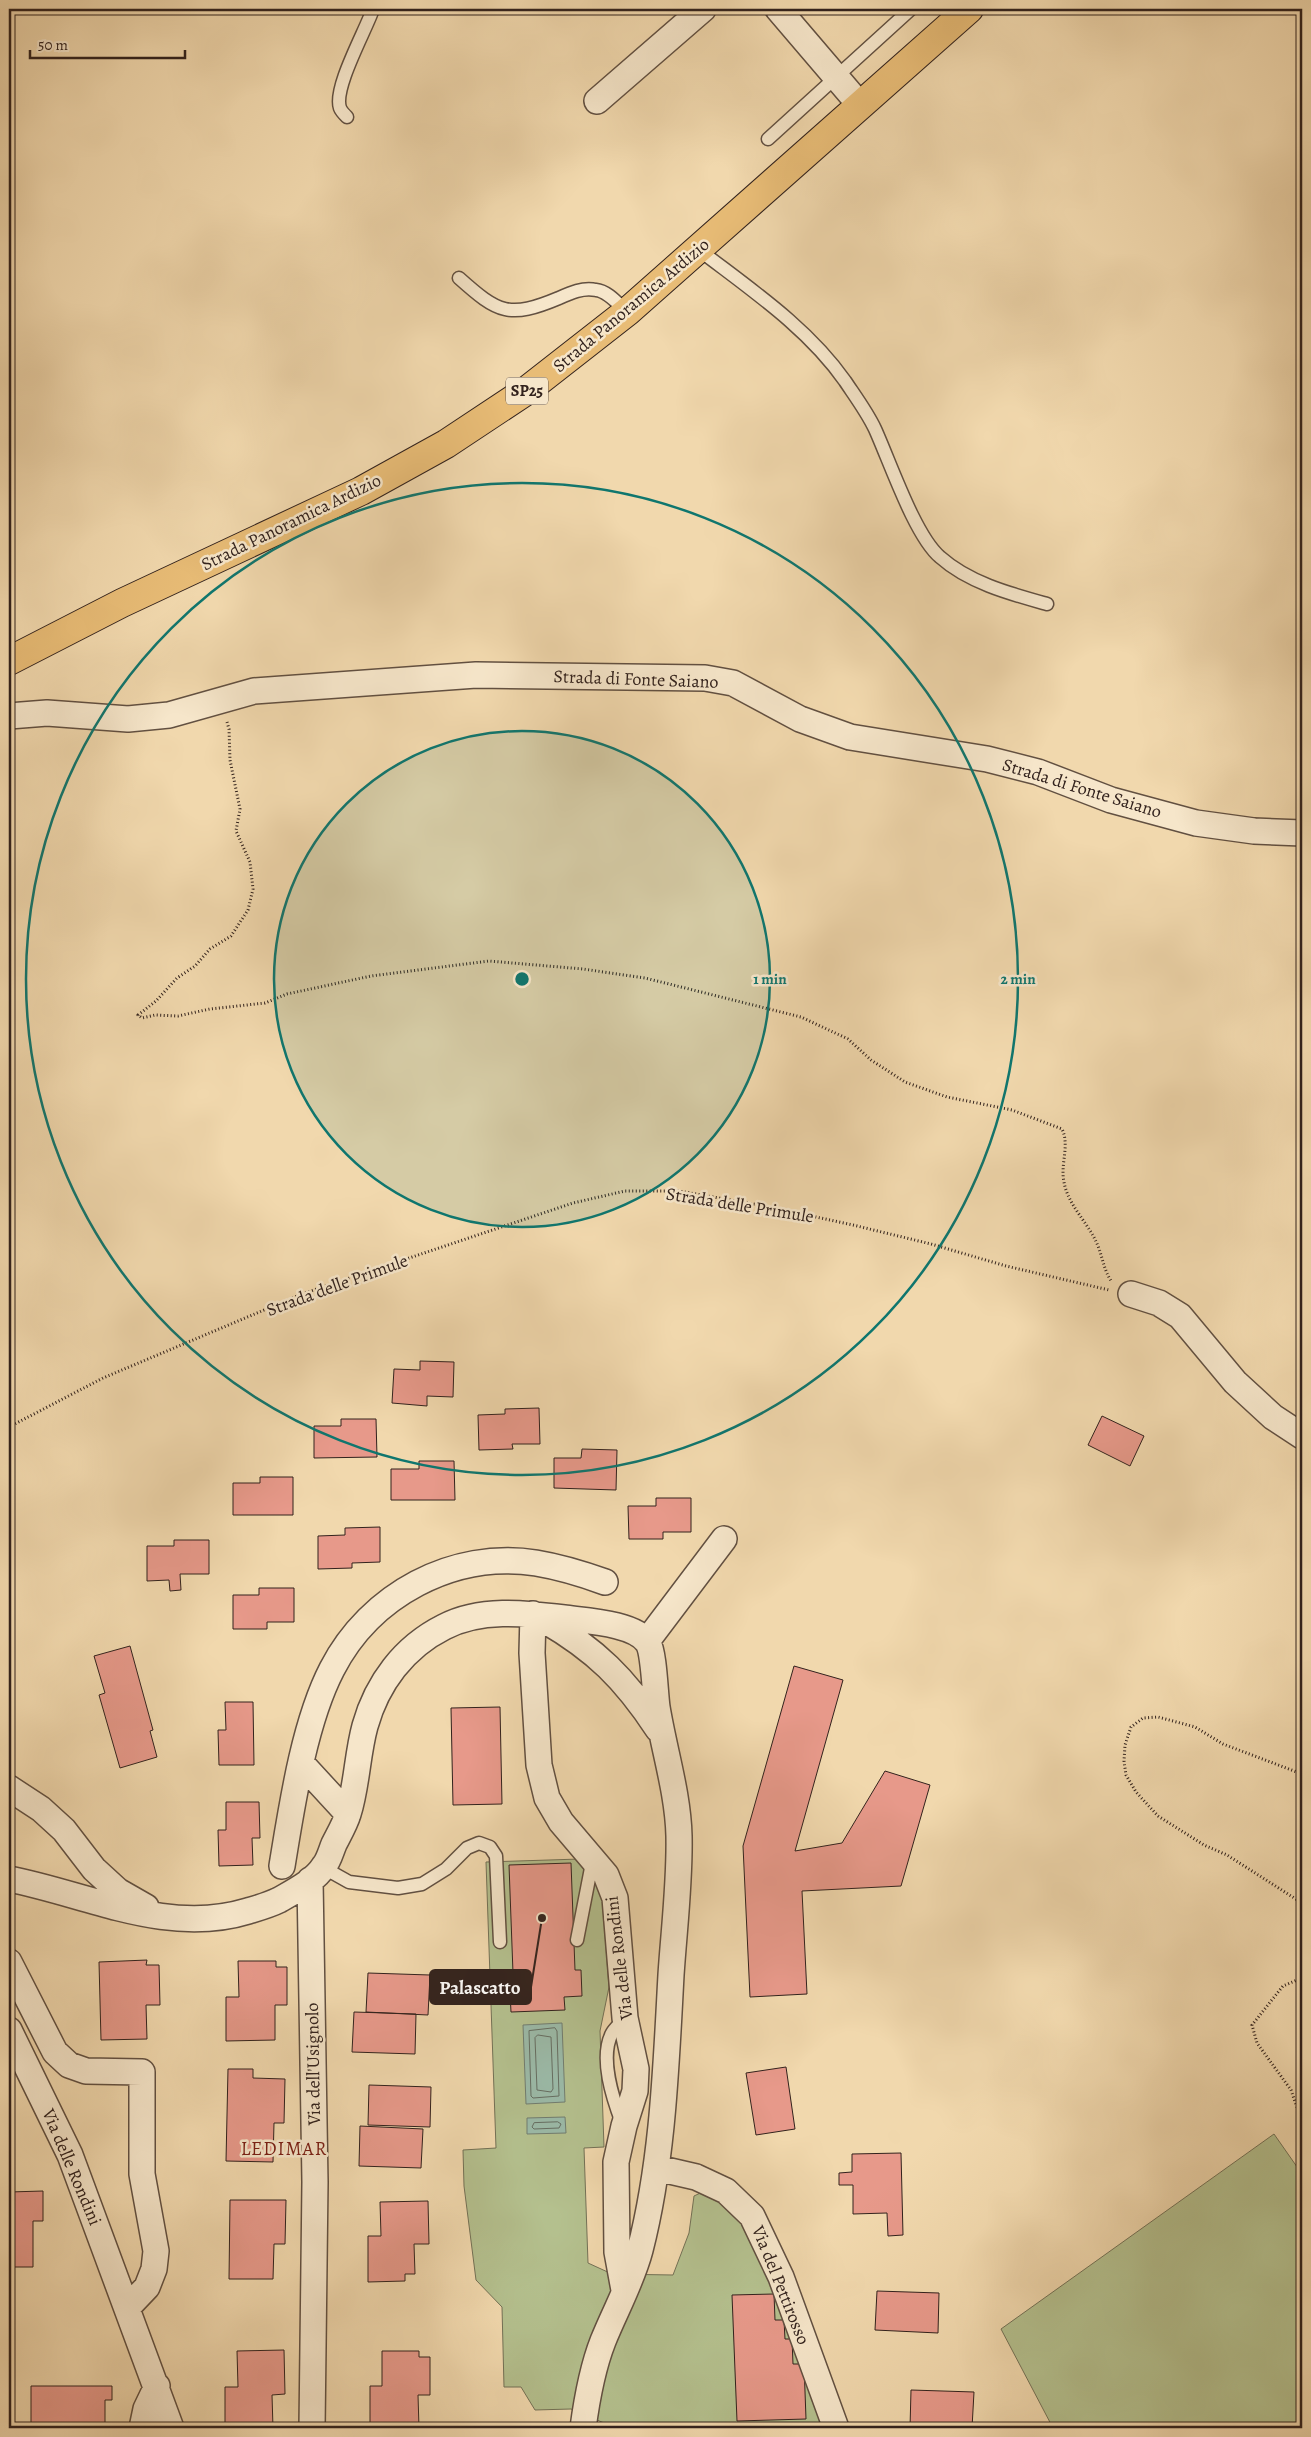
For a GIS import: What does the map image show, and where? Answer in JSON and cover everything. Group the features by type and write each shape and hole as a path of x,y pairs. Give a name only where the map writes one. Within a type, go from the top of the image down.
{"main road":[{"name":"Strada Panoramica Ardizio","path":"9,661 122,604 361,491 446,444 526,391 627,312 969,9"}],"street":[{"path":"597,101 703,9"},
{"path":"778,9 860,105"},
{"name":"Strada di Fonte Saiano","path":"9,716 47,713 128,719 169,715 254,691 476,675 705,678 733,683 800,719 850,737 987,759 1038,772 1111,800 1196,823 1254,831 1302,833"},
{"path":"1131,1294 1159,1303 1180,1316 1235,1382 1273,1417 1302,1436"},
{"path":"647,1642 724,1539"},
{"path":"282,1866 301,1763 316,1712 332,1669 357,1630 388,1600 417,1583 461,1566 501,1562 535,1563 571,1571 606,1582"},
{"path":"9,1879 51,1887 110,1907 163,1917 197,1919 236,1915 276,1902 317,1874 348,1814 365,1725 378,1692 396,1663 420,1641 446,1625 472,1616 503,1613 533,1614 616,1625 637,1634 647,1642 651,1653 662,1735 673,1782 679,1836 666,2081 657,2168 639,2254 601,2345 588,2391 583,2428"},
{"path":"533,1614 572,1636 603,1661 634,1693 662,1735"},
{"name":"Via delle Rondini","path":"533,1614 532,1653 539,1765 545,1790 561,1822 606,1874 615,1898 625,2018 636,2069 636,2091 624,2126 616,2162 617,2252 624,2290"},
{"path":"301,1763 348,1814"},
{"path":"9,1788 41,1809 58,1825 94,1869 118,1891 163,1917"},
{"name":"Via dell'Usignolo","path":"312,2428 317,1874"},
{"path":"9,1962 55,2052 70,2065 86,2071 142,2072 142,2174 156,2251 154,2269 147,2287 127,2308"},
{"name":"Via delle Rondini","path":"9,2030 70,2155 171,2428"},
{"name":"Via del Pettirosso","path":"657,2168 696,2177 726,2190 752,2216 781,2277 836,2428"},
{"path":"142,2428 146,2409 157,2386"}],"lane":[{"path":"347,117 340,108 339,100 345,74 373,9"},
{"path":"768,139 911,9"},
{"path":"698,249 767,302 816,344 844,380 874,426 920,530 939,557 963,573 1009,594 1047,604"},
{"path":"459,278 486,302 514,311 533,309 574,291 597,290 610,297 627,312"},
{"path":"317,1874 349,1882 398,1888 422,1884 446,1869 467,1848 479,1844 490,1846 496,1856 500,1942"},
{"path":"577,1940 593,1858"}],"path":[{"path":"218,700 229,729 230,760 240,808 236,831 250,862 253,889 248,910 231,936 210,949 195,966 138,1015 142,1018 156,1015 178,1016 210,1009 265,1003 287,994 371,976 489,961 632,975 767,1007 801,1017 848,1039 883,1068 920,1088 947,1097 1012,1110 1062,1129 1066,1144 1062,1174 1070,1200 1094,1238 1106,1274 1111,1282 1131,1294"},
{"name":"Strada delle Primule","path":"9,1427 103,1378 302,1294 572,1203 625,1191 678,1191 765,1206 853,1225 931,1244 1006,1266 1131,1294"},
{"path":"1302,1774 1223,1744 1195,1727 1158,1717 1143,1718 1131,1727 1125,1745 1124,1761 1126,1775 1136,1792 1158,1816 1204,1845 1227,1855 1302,1903"},
{"path":"1302,1978 1283,1986 1252,2025 1257,2043 1291,2090 1302,2122"}],"green space":[{"path":"580,1859 595,1876 602,1895 609,1987 600,2031 604,2147 584,2148 588,2263 612,2274 673,2275 689,2233 694,2196 709,2189 742,2213 829,2428 616,2428 571,2409 535,2410 521,2387 504,2387 502,2307 476,2280 464,2186 463,2150 496,2148 486,1862"},
{"path":"1274,2134 1302,2174 1302,2428 1053,2428 1001,2329"}],"water":[{"path":"562,2023 565,2102 526,2104 523,2025"},
{"path":"565,2117 566,2133 527,2134 527,2118"}],"building":[{"path":"420,1361 454,1362 453,1397 427,1396 427,1406 392,1403 394,1369 420,1370"},
{"path":"539,1408 540,1444 512,1444 513,1449 479,1450 478,1415 505,1414 505,1409"},
{"path":"1102,1416 1144,1436 1130,1466 1088,1445"},
{"path":"341,1419 376,1419 377,1457 314,1458 314,1426 341,1426"},
{"path":"582,1449 617,1450 616,1490 554,1488 554,1458 581,1458"},
{"path":"419,1461 454,1461 455,1500 391,1500 391,1469 419,1469"},
{"path":"260,1477 293,1477 293,1515 233,1515 233,1483 260,1483"},
{"path":"656,1498 691,1498 691,1532 663,1532 663,1539 629,1539 628,1506 656,1506"},
{"path":"380,1527 380,1562 352,1563 352,1568 318,1569 318,1536 345,1535 345,1528"},
{"path":"174,1540 209,1540 209,1574 180,1574 181,1590 170,1591 169,1580 147,1581 147,1546 174,1546"},
{"path":"259,1588 294,1588 294,1622 267,1622 267,1629 233,1629 233,1595 259,1595"},
{"path":"130,1646 153,1730 150,1731 157,1757 120,1768 99,1695 105,1693 94,1656"},
{"path":"794,1666 843,1680 795,1851 842,1843 885,1771 930,1785 901,1886 802,1891 807,1994 750,1997 743,1846"},
{"path":"225,1702 253,1702 254,1765 219,1765 218,1730 226,1730"},
{"path":"500,1707 502,1804 453,1805 451,1708"},
{"path":"226,1802 259,1802 260,1838 252,1838 253,1865 219,1866 218,1830 226,1830"},
{"path":"571,1863 575,1970 581,1970 582,1996 564,1997 565,2010 511,2012 509,1973 513,1973 509,1865"},
{"path":"147,1960 146,1965 159,1965 160,2005 146,2005 147,2039 101,2040 99,1962"},
{"path":"238,1961 276,1961 276,1967 287,1967 287,2005 275,2005 275,2040 226,2041 226,1997 239,1997"},
{"path":"368,1973 430,1975 428,2015 366,2012"},
{"path":"354,2012 416,2014 415,2054 352,2052"},
{"path":"786,2067 795,2129 756,2135 746,2073"},
{"path":"228,2069 253,2069 253,2078 285,2079 284,2123 274,2123 273,2162 226,2161"},
{"path":"369,2085 431,2087 430,2127 368,2125"},
{"path":"360,2126 423,2129 421,2168 359,2166"},
{"path":"901,2153 903,2235 888,2236 887,2213 853,2214 853,2185 839,2185 839,2173 852,2172 852,2154"},
{"path":"43,2191 43,2221 33,2221 33,2267 9,2267 9,2192"},
{"path":"230,2200 286,2200 285,2244 274,2244 273,2279 229,2279"},
{"path":"428,2201 429,2244 414,2244 415,2274 405,2274 405,2281 368,2282 368,2236 381,2236 380,2202"},
{"path":"877,2291 939,2293 938,2333 875,2330"},
{"path":"774,2294 775,2320 784,2320 785,2339 792,2339 793,2364 804,2364 806,2419 737,2421 732,2295"},
{"path":"284,2350 285,2394 272,2395 273,2428 225,2428 225,2387 238,2387 237,2351"},
{"path":"382,2351 419,2351 419,2357 430,2357 430,2395 418,2395 419,2428 370,2428 370,2386 382,2386"},
{"path":"31,2386 112,2386 112,2400 105,2400 105,2428 31,2428"},
{"path":"911,2390 974,2392 972,2428 910,2428"}],"place":[{"name":"Palascatto","path":"542,1918"}],"district":[{"name":"LEDIMAR","path":"284,2149"}]}
